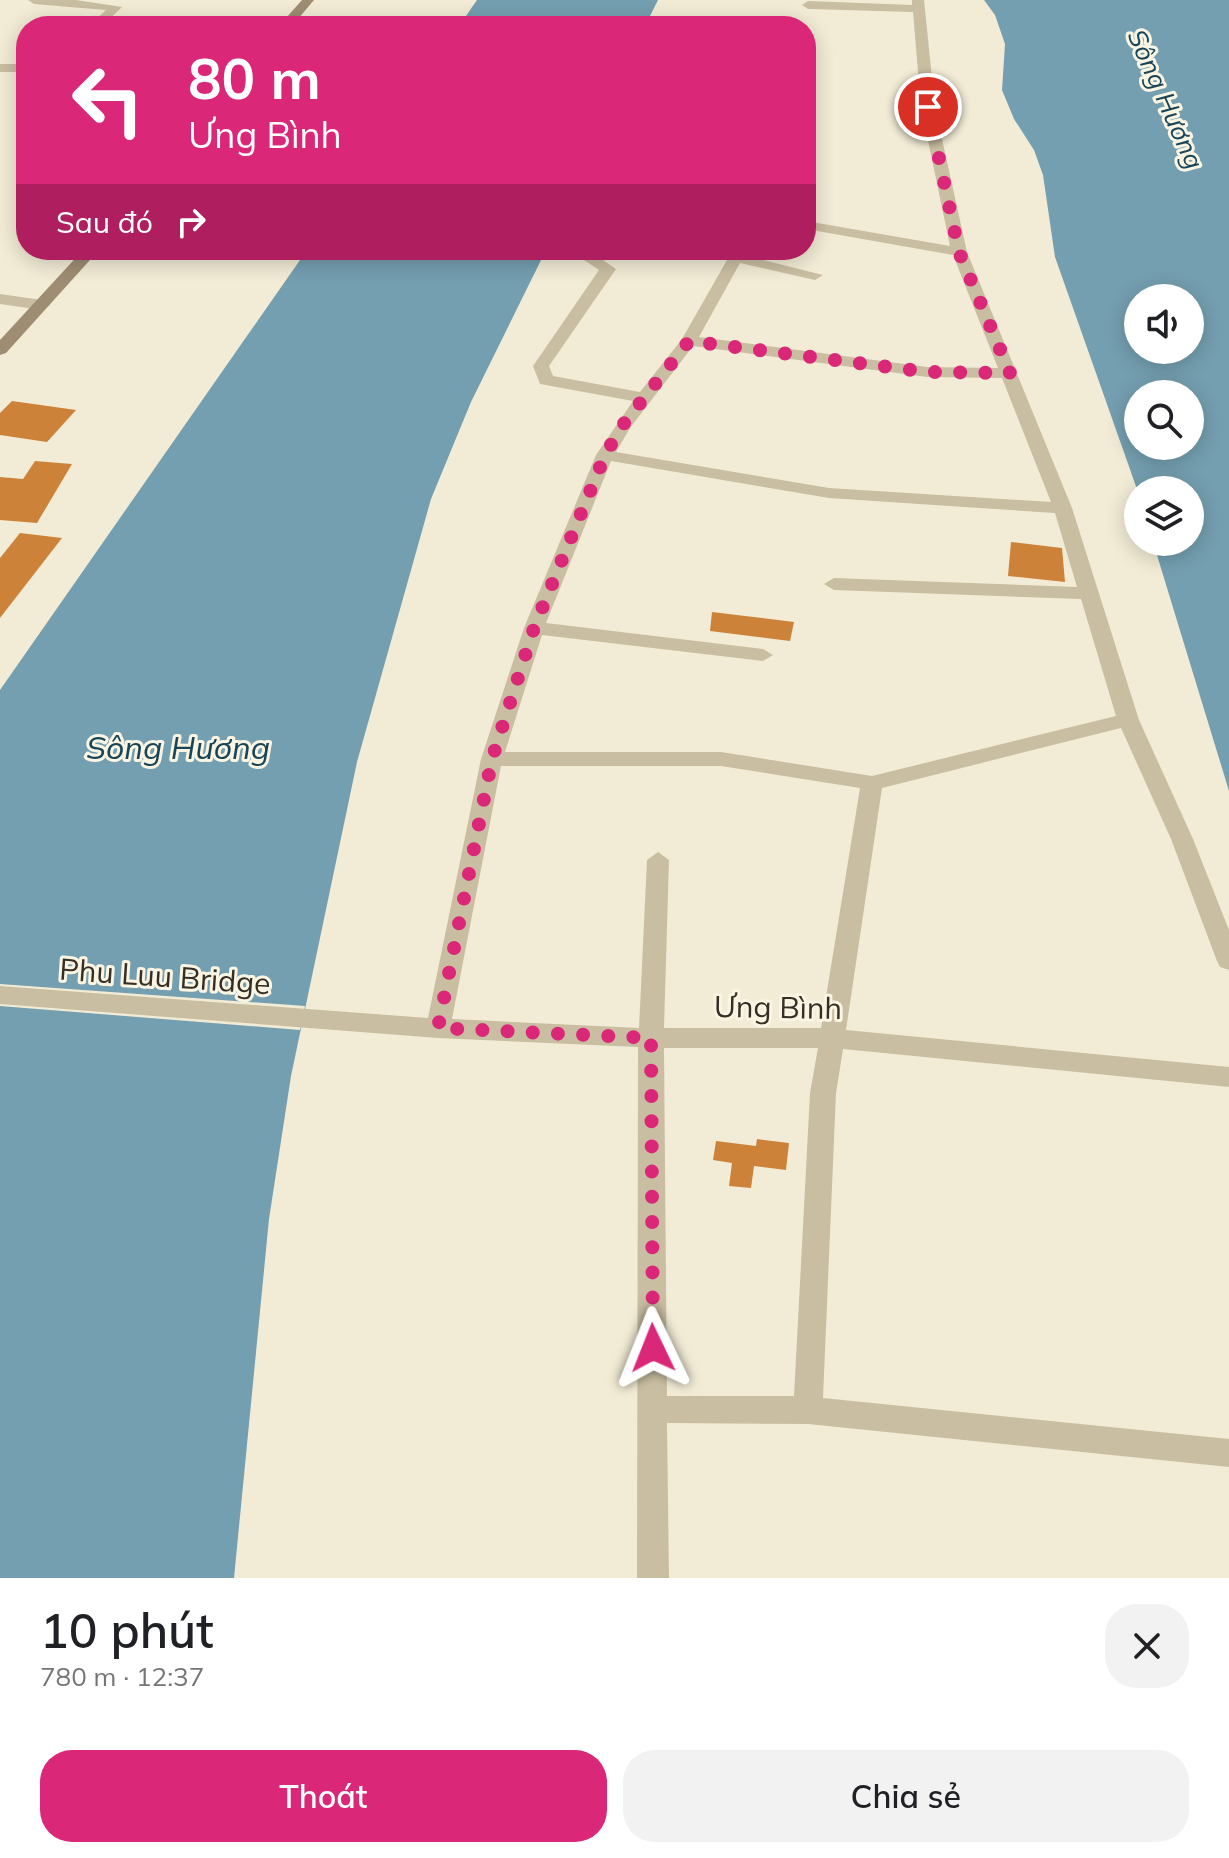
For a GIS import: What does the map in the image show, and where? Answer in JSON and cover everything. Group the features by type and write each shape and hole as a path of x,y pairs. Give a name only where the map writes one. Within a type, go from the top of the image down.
{"main road":[{"path":"294,16 308,0"},
{"path":"0,350 82,260"}],"street":[{"path":"34,0 116,7 106,16"},
{"path":"808,7 918,5 928,107 959,252 1063,508 1128,720 1182,839 1229,961"},
{"path":"816,227 959,252"},
{"path":"592,260 608,269 541,366 542,375 546,380 644,398"},
{"path":"438,1028 492,759 534,628 605,455 644,398 689,341 737,260"},
{"path":"765,260 815,275"},
{"path":"0,299 42,305"},
{"path":"689,341 927,372 1010,373"},
{"path":"605,455 829,493 1063,508"},
{"path":"834,584 1089,593"},
{"path":"534,628 763,655"},
{"path":"492,759 721,759 872,783 1128,720"},
{"path":"808,1410 823,1093 872,783"},
{"path":"653,1578 655,1409 651,1038 658,860"},
{"name":"Phu Luu Bridge","path":"0,995 325,1020"},
{"name":"Ưng Bình","path":"325,1020 651,1038 832,1038 1229,1077"},
{"path":"655,1409 808,1410 1229,1453"}],"water":[{"path":"477,0 658,0 650,16 466,16"},
{"name":"Sông Hương","path":"984,0 1229,0 1229,791 1157,556 1204,556 1204,476 1132,476 1127,460 1204,460 1204,380 1124,380 1124,452 1055,257 1043,175 1034,150 1014,119 1002,90 1005,44 995,15"},
{"name":"Sông Hương","path":"300,260 541,260 471,402 431,499 357,762 291,1076 269,1219 234,1578 0,1578 0,690"}],"pier":[{"path":"0,984 305,1006 300,1030 0,1006"}],"building":[{"path":"12,401 76,410 47,442 0,435 0,413"},
{"path":"35,461 72,464 37,523 0,520 0,477 23,479"},
{"path":"20,533 62,538 0,618 0,558"},
{"path":"1011,542 1062,548 1065,582 1008,576"},
{"path":"712,612 794,622 790,641 710,631"},
{"path":"757,1139 789,1143 786,1170 754,1166 751,1188 729,1186 732,1163 713,1160 716,1141 756,1146"}],"route":[{"path":"653,1348 651,1038 438,1028 492,759 534,628 605,455 622,426 689,341 927,372 1010,373 959,252 928,107"}]}
